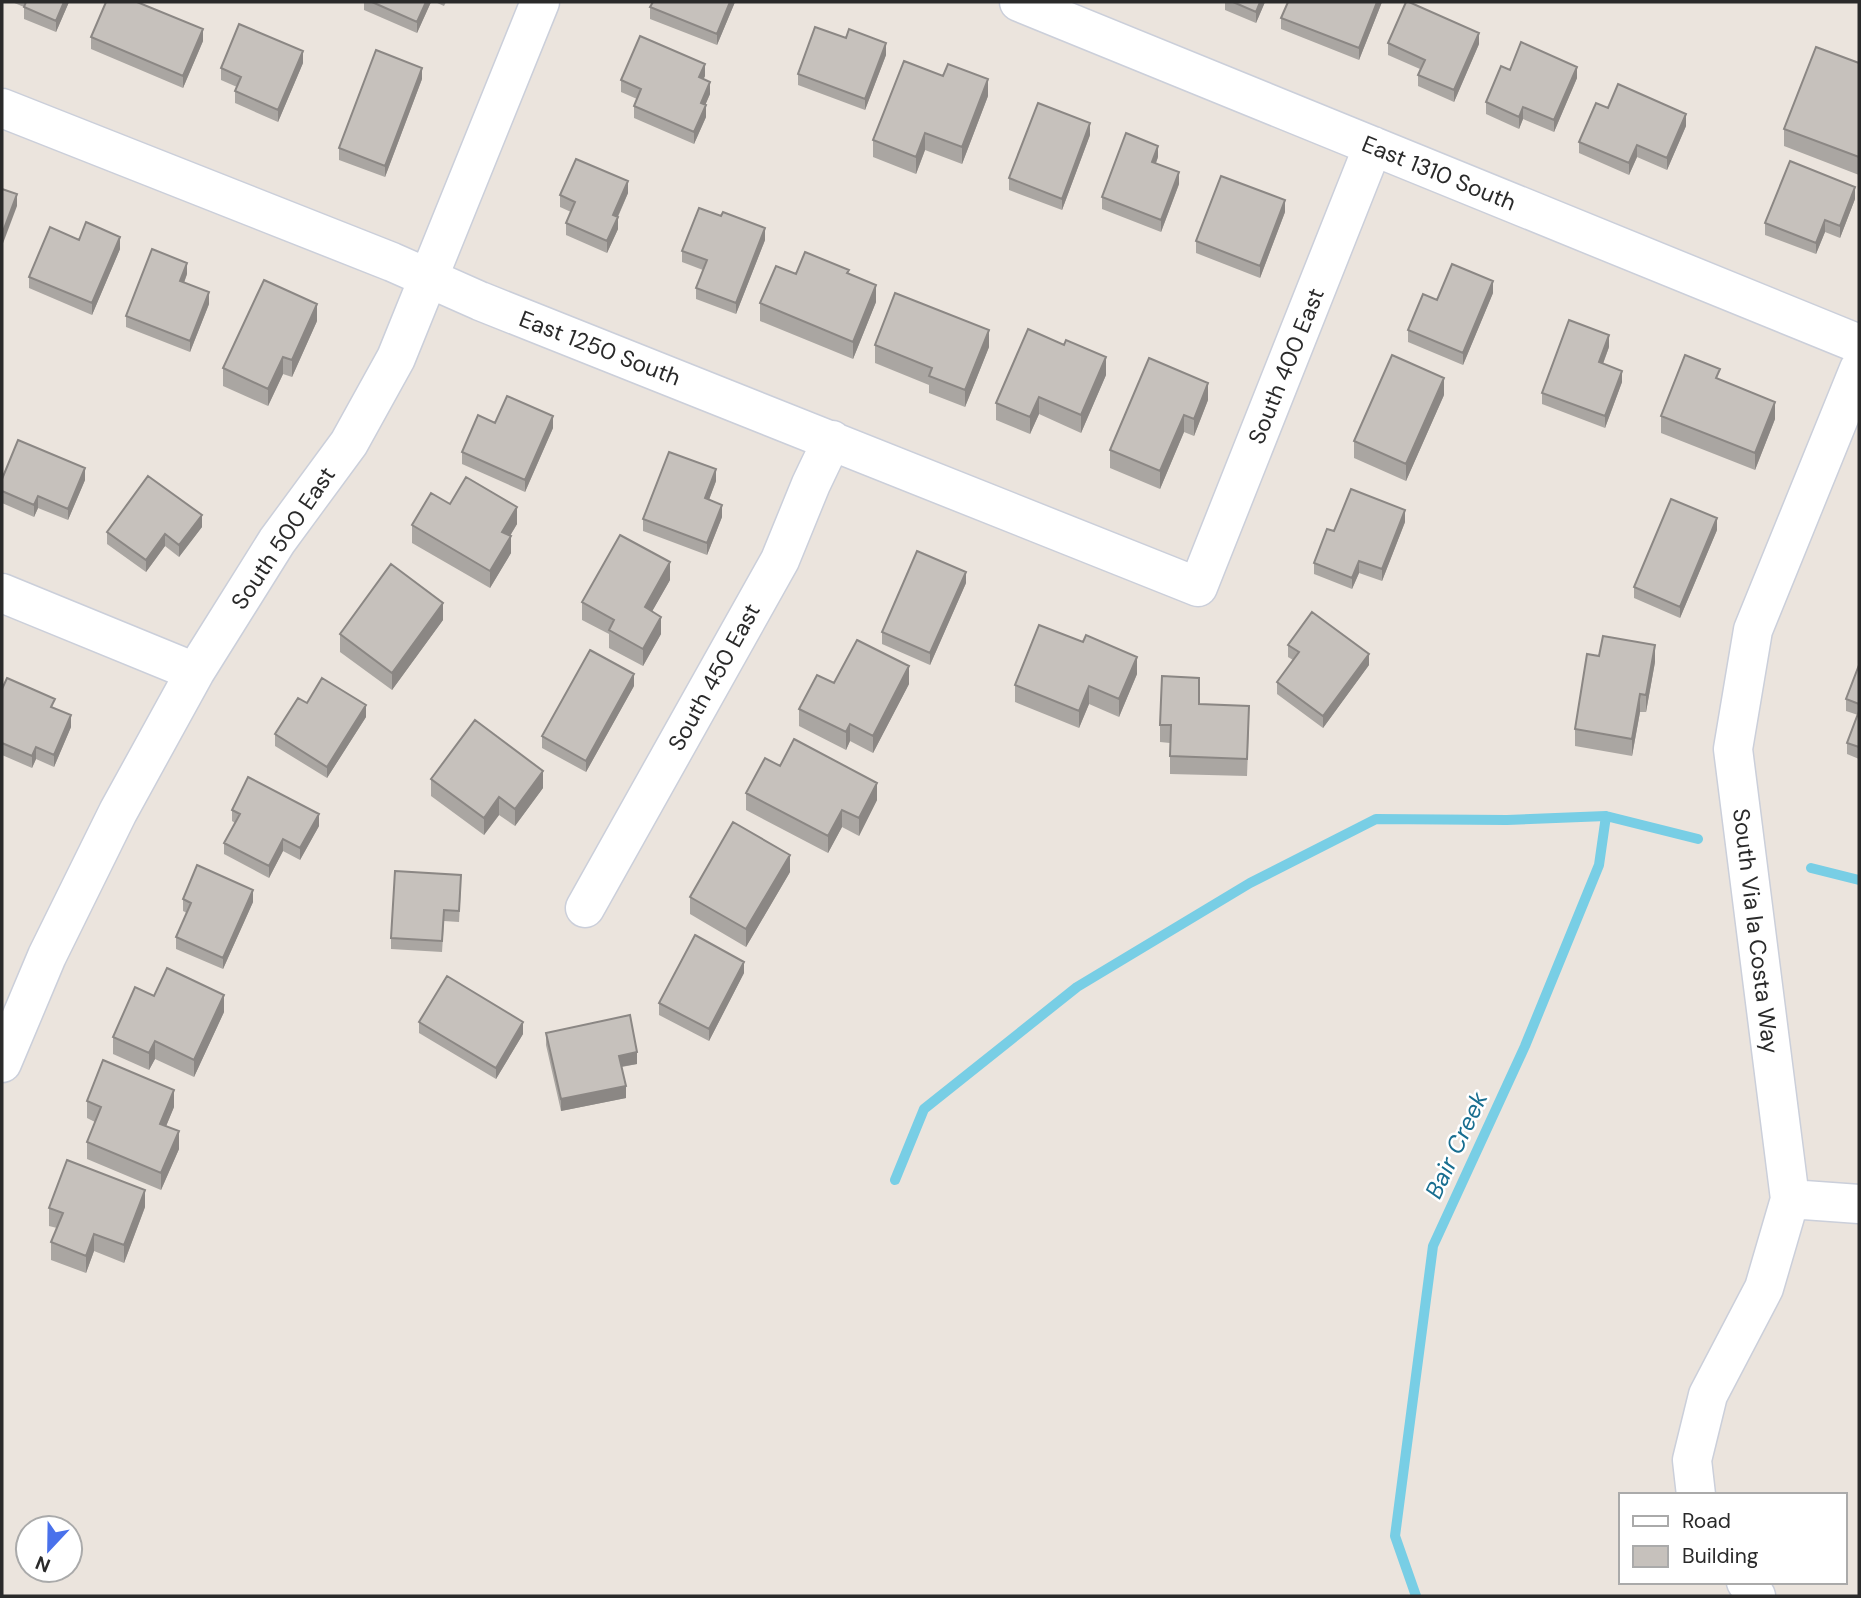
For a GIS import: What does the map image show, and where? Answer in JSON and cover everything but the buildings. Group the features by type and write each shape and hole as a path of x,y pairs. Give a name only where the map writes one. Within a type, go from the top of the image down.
{"street":[{"name":"South 500 East","path":"2,1063 47,956 106,836 195,672 277,541 349,443 396,358 540,2"},
{"name":"East 1310 South","path":"1019,2 1859,344"},
{"name":"East 1250 South","path":"2,108 1198,587"},
{"name":"South 400 East","path":"1198,587 1373,146"},
{"name":"South Via la Costa Way","path":"1696,1493 1692,1460 1708,1395 1764,1288 1790,1199 1732,749 1753,630 1859,369"},
{"name":"South 450 East","path":"585,908 780,560 832,440"},
{"path":"2,593 195,672"},
{"path":"1790,1199 1859,1204"}],"waterway":[{"path":"895,1180 924,1109 1077,987 1250,883 1376,819 1507,820 1606,816"},
{"name":"Bair Creek","path":"1416,1596 1395,1536 1433,1246 1525,1046 1599,865 1606,816 1698,839"},
{"name":"Bair Creek","path":"1811,868 1859,880"}]}
